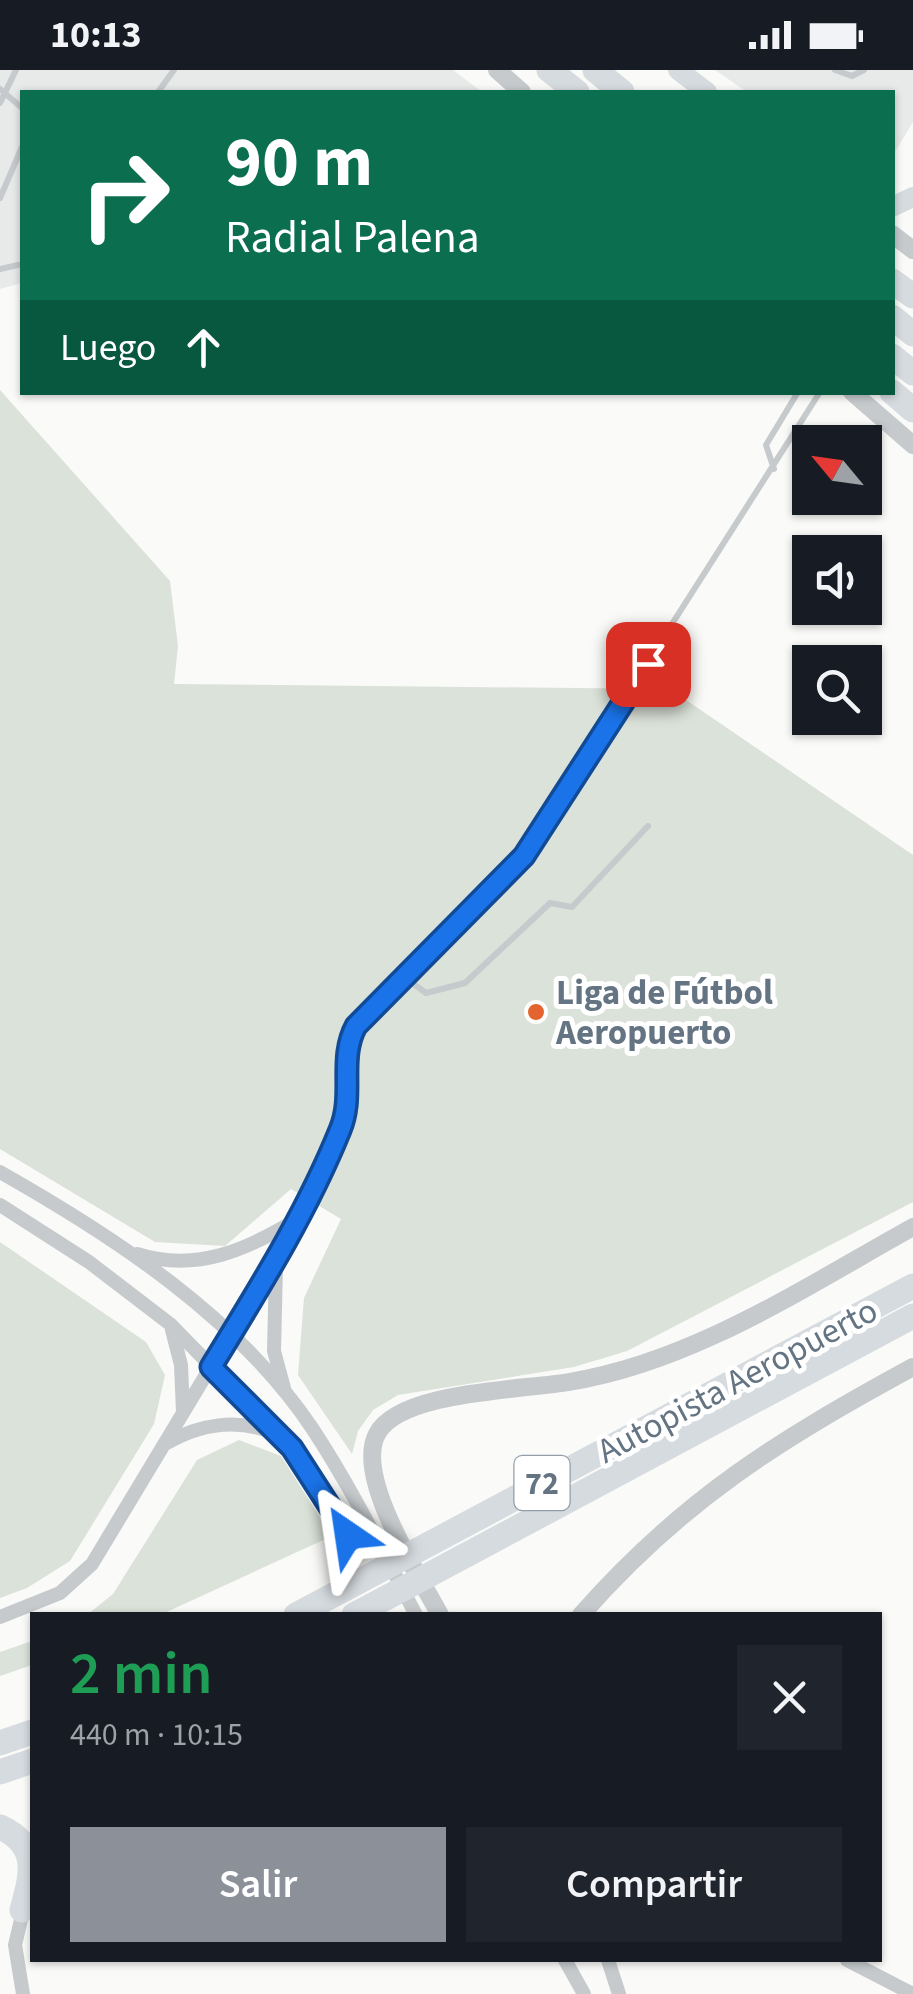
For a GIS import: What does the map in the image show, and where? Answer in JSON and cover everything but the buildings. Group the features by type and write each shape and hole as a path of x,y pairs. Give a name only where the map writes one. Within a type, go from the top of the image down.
{"highway":[{"path":"549,70 574,90"},
{"path":"595,70 620,90"},
{"name":"Autopista Aeropuerto","path":"302,1612 913,1286"},
{"name":"Autopista Aeropuerto","path":"360,1612 913,1316"},
{"path":"0,1724 30,1720"},
{"path":"0,1743 30,1733"},
{"path":"0,1772 30,1762"},
{"path":"0,1824 30,1822"},
{"path":"0,1824 19,1838 30,1854"}],"main road":[{"path":"678,70 705,90"}],"street":[{"path":"497,70 520,90"},
{"path":"855,395 913,445"},
{"path":"0,1172 126,1251 230,1335 312,1428 414,1612"},
{"path":"0,1205 89,1262 170,1324 279,1435 304,1465 348,1535"},
{"path":"126,1251 166,1260 220,1257 254,1245 301,1217"},
{"path":"0,1616 48,1600 83,1574 301,1217"},
{"path":"438,1611 373,1477 370,1455 383,1425 400,1411 601,1376 646,1364 736,1323 913,1227"},
{"path":"276,1260 272,1332 276,1366 287,1396"},
{"path":"170,1324 181,1365 183,1413"},
{"path":"584,1612 647,1544 719,1482 913,1368"},
{"path":"164,1446 198,1429 226,1424 279,1435"},
{"path":"22,1994 16,1956 27,1903"},
{"path":"566,1962 584,1994"},
{"path":"609,1962 620,1994"},
{"path":"851,1962 913,1994"}],"lane":[{"path":"0,103 2,91 16,70"},
{"path":"835,70 852,76 864,70"},
{"path":"0,198 20,152"},
{"path":"0,269 18,265"},
{"path":"774,470 766,445 796,395"},
{"path":"301,1217 342,1126 349,1091 347,1042 356,1026 524,856 670,632 723,540 774,470 818,395"},
{"path":"404,977 426,994 465,983 550,904 572,907 648,826"}],"shaded area":[{"path":"0,70 453,70 479,90 20,90 20,284 0,289"},
{"path":"715,70 913,70 913,122 895,152 895,90 744,90"},
{"name":"Liga de Fútbol Aeropuerto","path":"0,390 170,581 178,646 174,684 670,689 913,855 913,1202 627,1351 574,1367 398,1395 373,1410 358,1431 352,1454 298,1375 304,1298 341,1219 291,1189 225,1246 155,1242 0,1149"},
{"path":"0,1242 146,1342 165,1375 154,1424 70,1561 27,1588 0,1598"},
{"path":"239,1440 281,1456 332,1536 167,1612 91,1612 113,1594 197,1460"},
{"path":"30,1642 30,1666 0,1676 0,1652"}],"place":[{"name":"Liga de Fútbol Aeropuerto","path":"536,1012"}],"route":[{"path":"348,1535 292,1448 211,1367 301,1217 342,1126 349,1091 347,1042 356,1026 524,856 648,664"}]}
